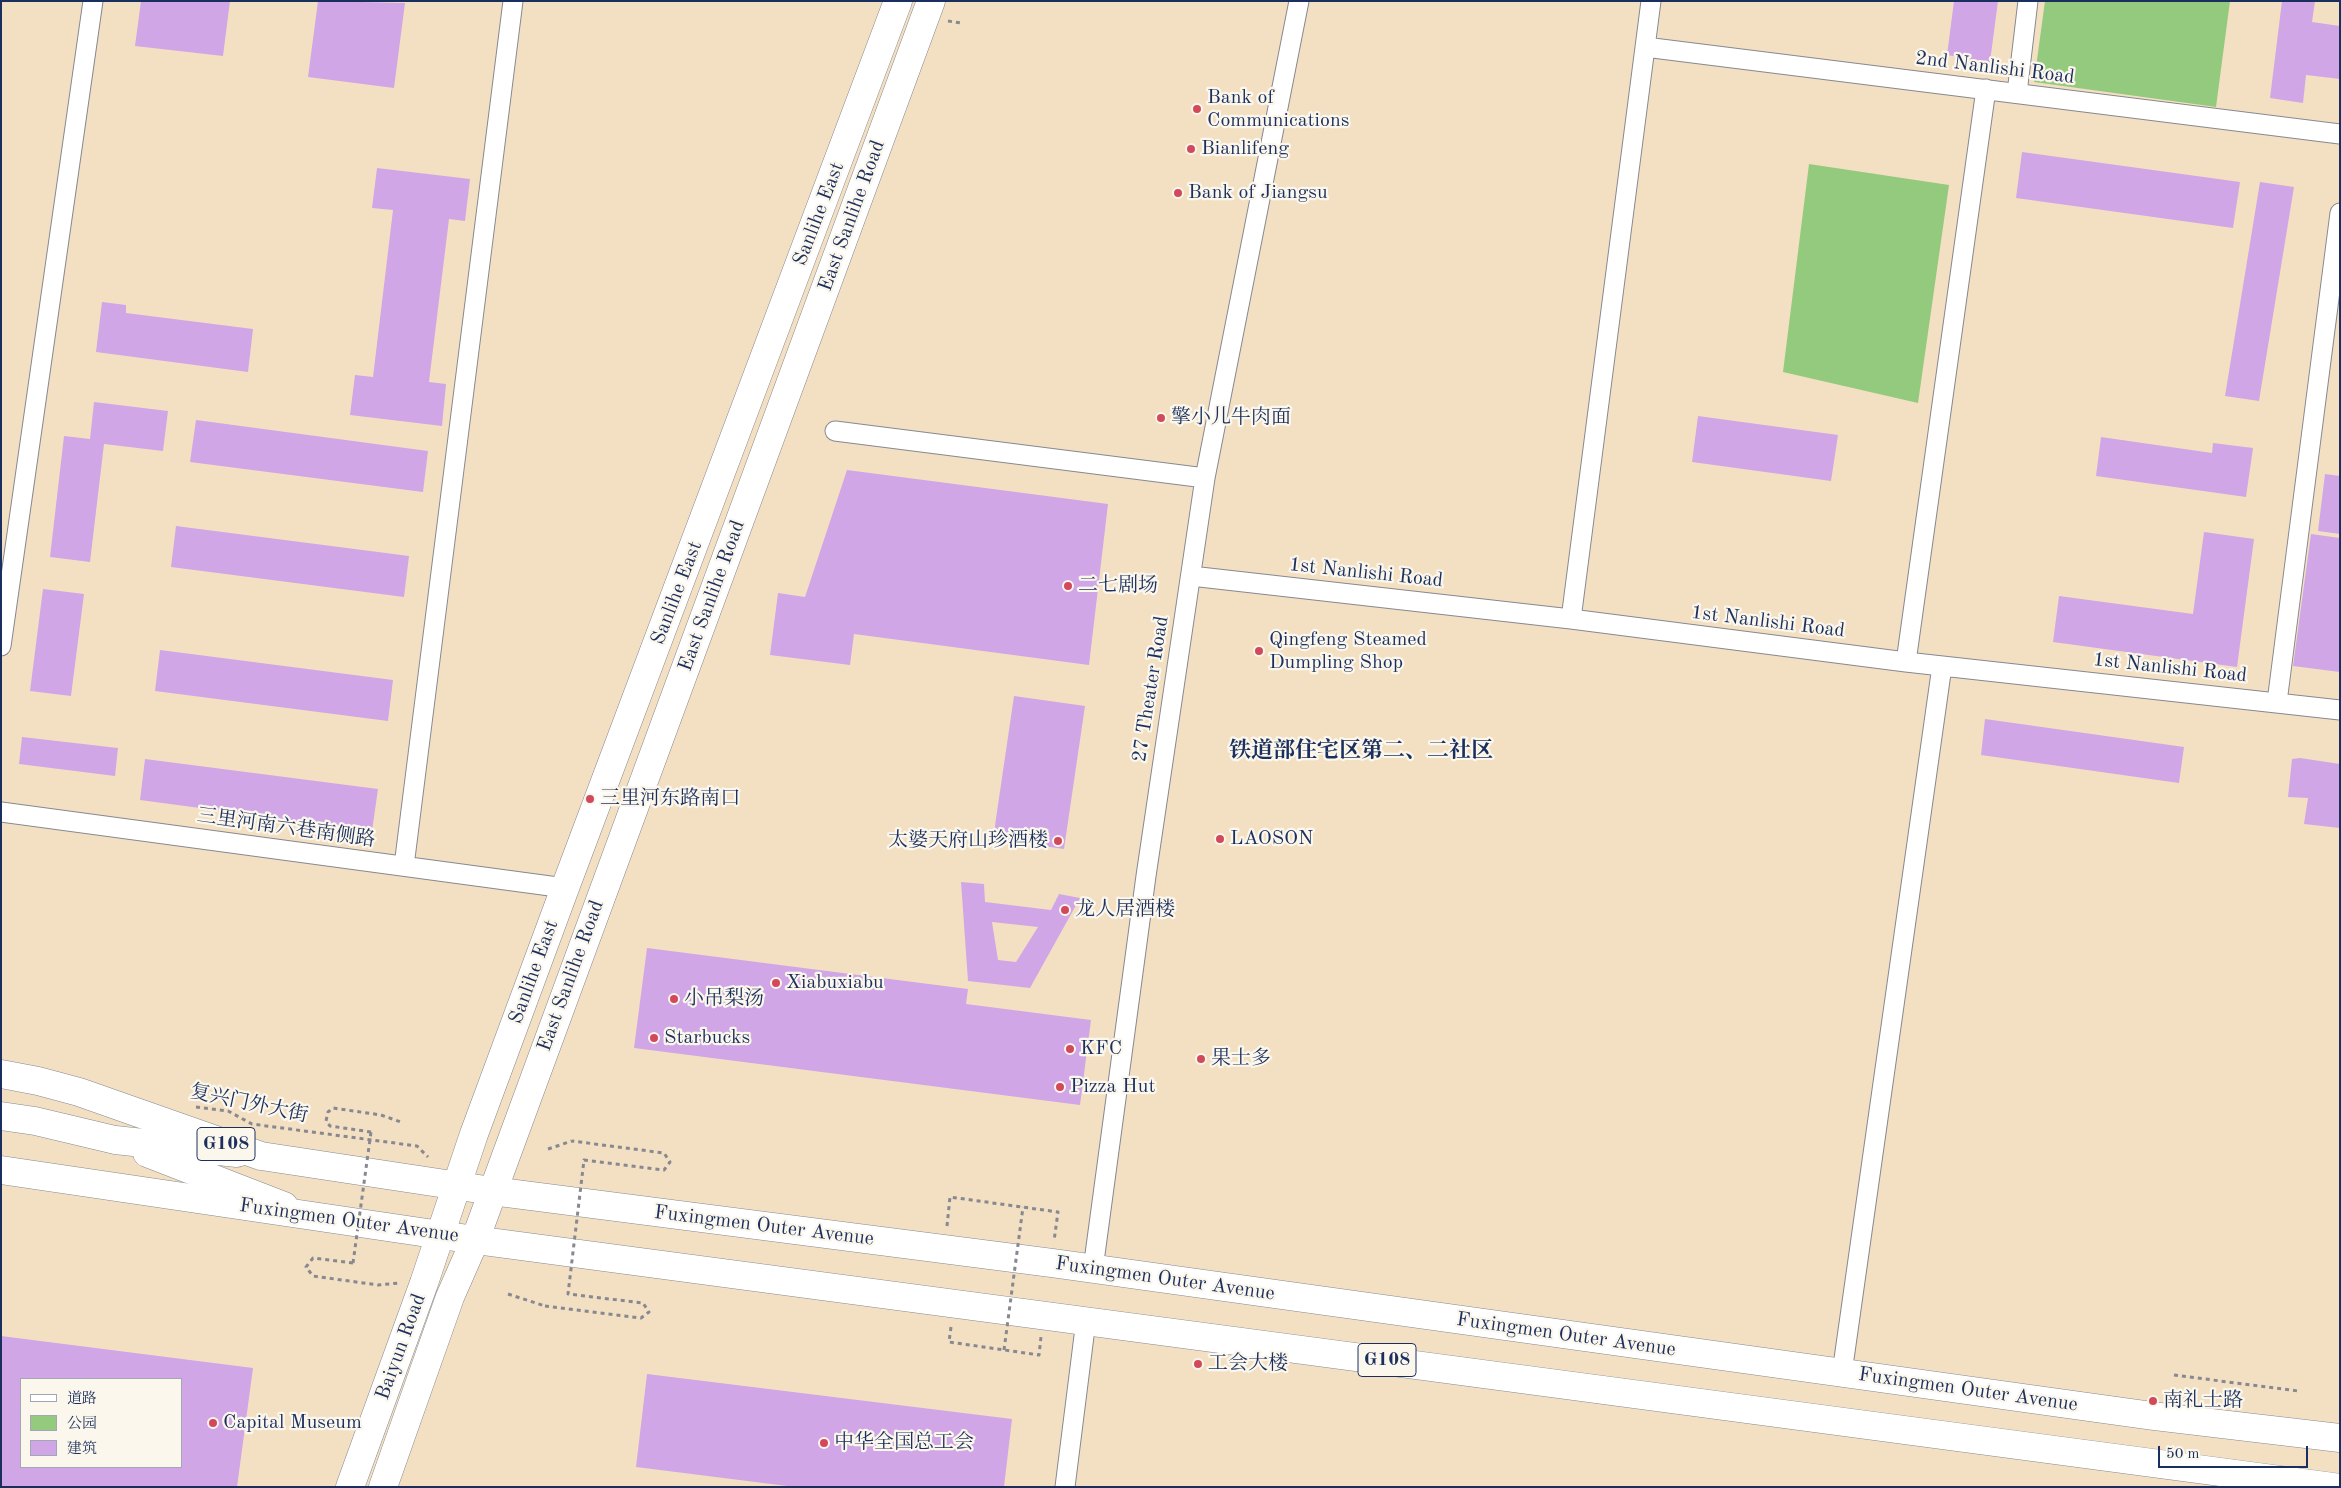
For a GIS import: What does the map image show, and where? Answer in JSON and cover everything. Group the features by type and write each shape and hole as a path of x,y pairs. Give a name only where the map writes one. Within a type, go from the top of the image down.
{"main road":[{"name":"Sanlihe East","path":"441,1234 474,1134 565,888 898,1"},
{"name":"East Sanlihe Road","path":"475,1240 931,1"},
{"name":"Fuxingmen Outer Avenue","path":"1,1074 38,1081 78,1092 261,1156 492,1191 944,1248 2152,1416 2340,1438"},
{"path":"1,1116 35,1121 115,1140 261,1156"},
{"path":"115,1140 304,1214"},
{"name":"Fuxingmen Outer Avenue","path":"9,1172 475,1240 2333,1487"},
{"name":"Baiyun Road","path":"350,1487 441,1234"},
{"name":"Baiyun Road","path":"383,1487 450,1297 475,1240"}],"street":[{"path":"1,646 93,1"},
{"path":"404,866 513,1"},
{"name":"27 Theater Road","path":"1093,1269 1147,867 1205,478 1299,1"},
{"path":"1571,619 1652,1"},
{"path":"2017,93 2028,1"},
{"name":"2nd Nanlishi Road","path":"1646,47 2340,134"},
{"path":"1906,662 1986,89"},
{"path":"2277,702 2340,213"},
{"path":"834,431 1205,478"},
{"name":"1st Nanlishi Road","path":"1191,576 1571,619 1906,662 2340,710"},
{"path":"1842,1372 1942,666"},
{"name":"三里河南六巷南侧路","path":"1,812 565,888"},
{"path":"1064,1487 1086,1320"}],"path":[{"name":"复兴门外大街","path":"191,1106 228,1111 252,1124 417,1146 431,1159"},
{"path":"401,1122 381,1115 333,1108 328,1112 326,1121 330,1126 371,1132 353,1263 313,1258 306,1267 312,1276 378,1285 403,1283"},
{"path":"508,1294 546,1306 641,1318 649,1312 643,1303 568,1294 584,1160 664,1170 670,1162 664,1153 572,1141 548,1149"},
{"path":"944,1248 950,1197 1058,1212"},
{"path":"1004,1350 1023,1207"},
{"path":"949,1342 1039,1355"},
{"path":"2174,1375 2298,1391"}],"green space":[{"path":"2045,1 2230,1 2216,107 2034,82"},
{"path":"1809,164 1949,185 1918,403 1783,372"}],"building":[{"path":"141,1 230,1 223,56 135,46"},
{"path":"318,1 405,3 394,88 308,77"},
{"path":"1954,1 1998,1 1990,62 1947,55"},
{"path":"2282,1 2315,1 2312,22 2340,26 2340,79 2306,75 2303,103 2270,98"},
{"path":"2022,152 2240,182 2233,228 2016,198"},
{"path":"377,168 470,179 465,221 449,219 429,382 446,384 442,426 350,415 355,375 373,377 393,210 372,208"},
{"path":"2260,182 2294,187 2259,401 2225,396"},
{"path":"102,302 126,305 126,313 253,329 248,372 96,352"},
{"path":"94,402 168,411 163,451 104,444 90,562 50,557 64,436 90,439"},
{"path":"1698,416 1838,435 1831,481 1692,462"},
{"path":"196,420 428,451 423,492 190,462"},
{"path":"2101,437 2212,453 2213,443 2253,448 2246,497 2096,476"},
{"path":"847,470 1108,504 1089,665 854,634 850,665 770,655 778,593 805,597"},
{"path":"2325,474 2340,476 2340,534 2318,531"},
{"path":"176,526 409,556 404,597 171,567"},
{"path":"2204,532 2254,539 2237,667 2053,642 2059,596 2193,614"},
{"path":"2311,534 2340,538 2340,672 2293,666"},
{"path":"43,589 84,594 71,696 30,691"},
{"path":"160,650 393,680 388,721 155,691"},
{"path":"1014,696 1085,706 1064,849 993,839"},
{"path":"1985,719 2184,747 2179,783 1981,755"},
{"path":"22,737 118,748 115,776 19,764"},
{"path":"2300,758 2340,764 2340,828 2304,824 2308,798 2288,797 2292,759"},
{"path":"145,759 378,789 372,831 140,800"},
{"path":"961,882 984,884 985,902 1051,910 1059,894 1080,898 1030,988 968,981","holes":["992,922 1038,927 1016,962 998,960"]},
{"path":"647,948 968,989 966,1004 1091,1020 1080,1105 634,1048"},
{"name":"Capital Museum","path":"1,1336 253,1368 237,1487 1,1487"},
{"name":"中华全国总工会","path":"647,1374 1012,1419 1004,1487 795,1487 636,1467"}],"place":[{"name":"Bank of Communications","path":"1197,109"},
{"name":"Bianlifeng","path":"1191,149"},
{"name":"Bank of Jiangsu","path":"1178,193"},
{"name":"擎小儿牛肉面","path":"1161,418"},
{"name":"二七剧场","path":"1068,586"},
{"name":"Qingfeng Steamed Dumpling Shop","path":"1259,651"},
{"name":"三里河东路南口","path":"590,799"},
{"name":"LAOSON","path":"1220,839"},
{"name":"太婆天府山珍酒楼","path":"1058,841"},
{"name":"龙人居酒楼","path":"1065,910"},
{"name":"Xiabuxiabu","path":"776,983"},
{"name":"小吊梨汤","path":"674,999"},
{"name":"Starbucks","path":"654,1038"},
{"name":"KFC","path":"1070,1049"},
{"name":"果士多","path":"1201,1059"},
{"name":"Pizza Hut","path":"1060,1087"},
{"name":"工会大楼","path":"1198,1364"},
{"name":"南礼士路","path":"2153,1401"},
{"name":"Capital Museum","path":"213,1423"},
{"name":"中华全国总工会","path":"824,1443"}],"district":[{"name":"铁道部住宅区第二、二社区","path":"1361,751"}]}
